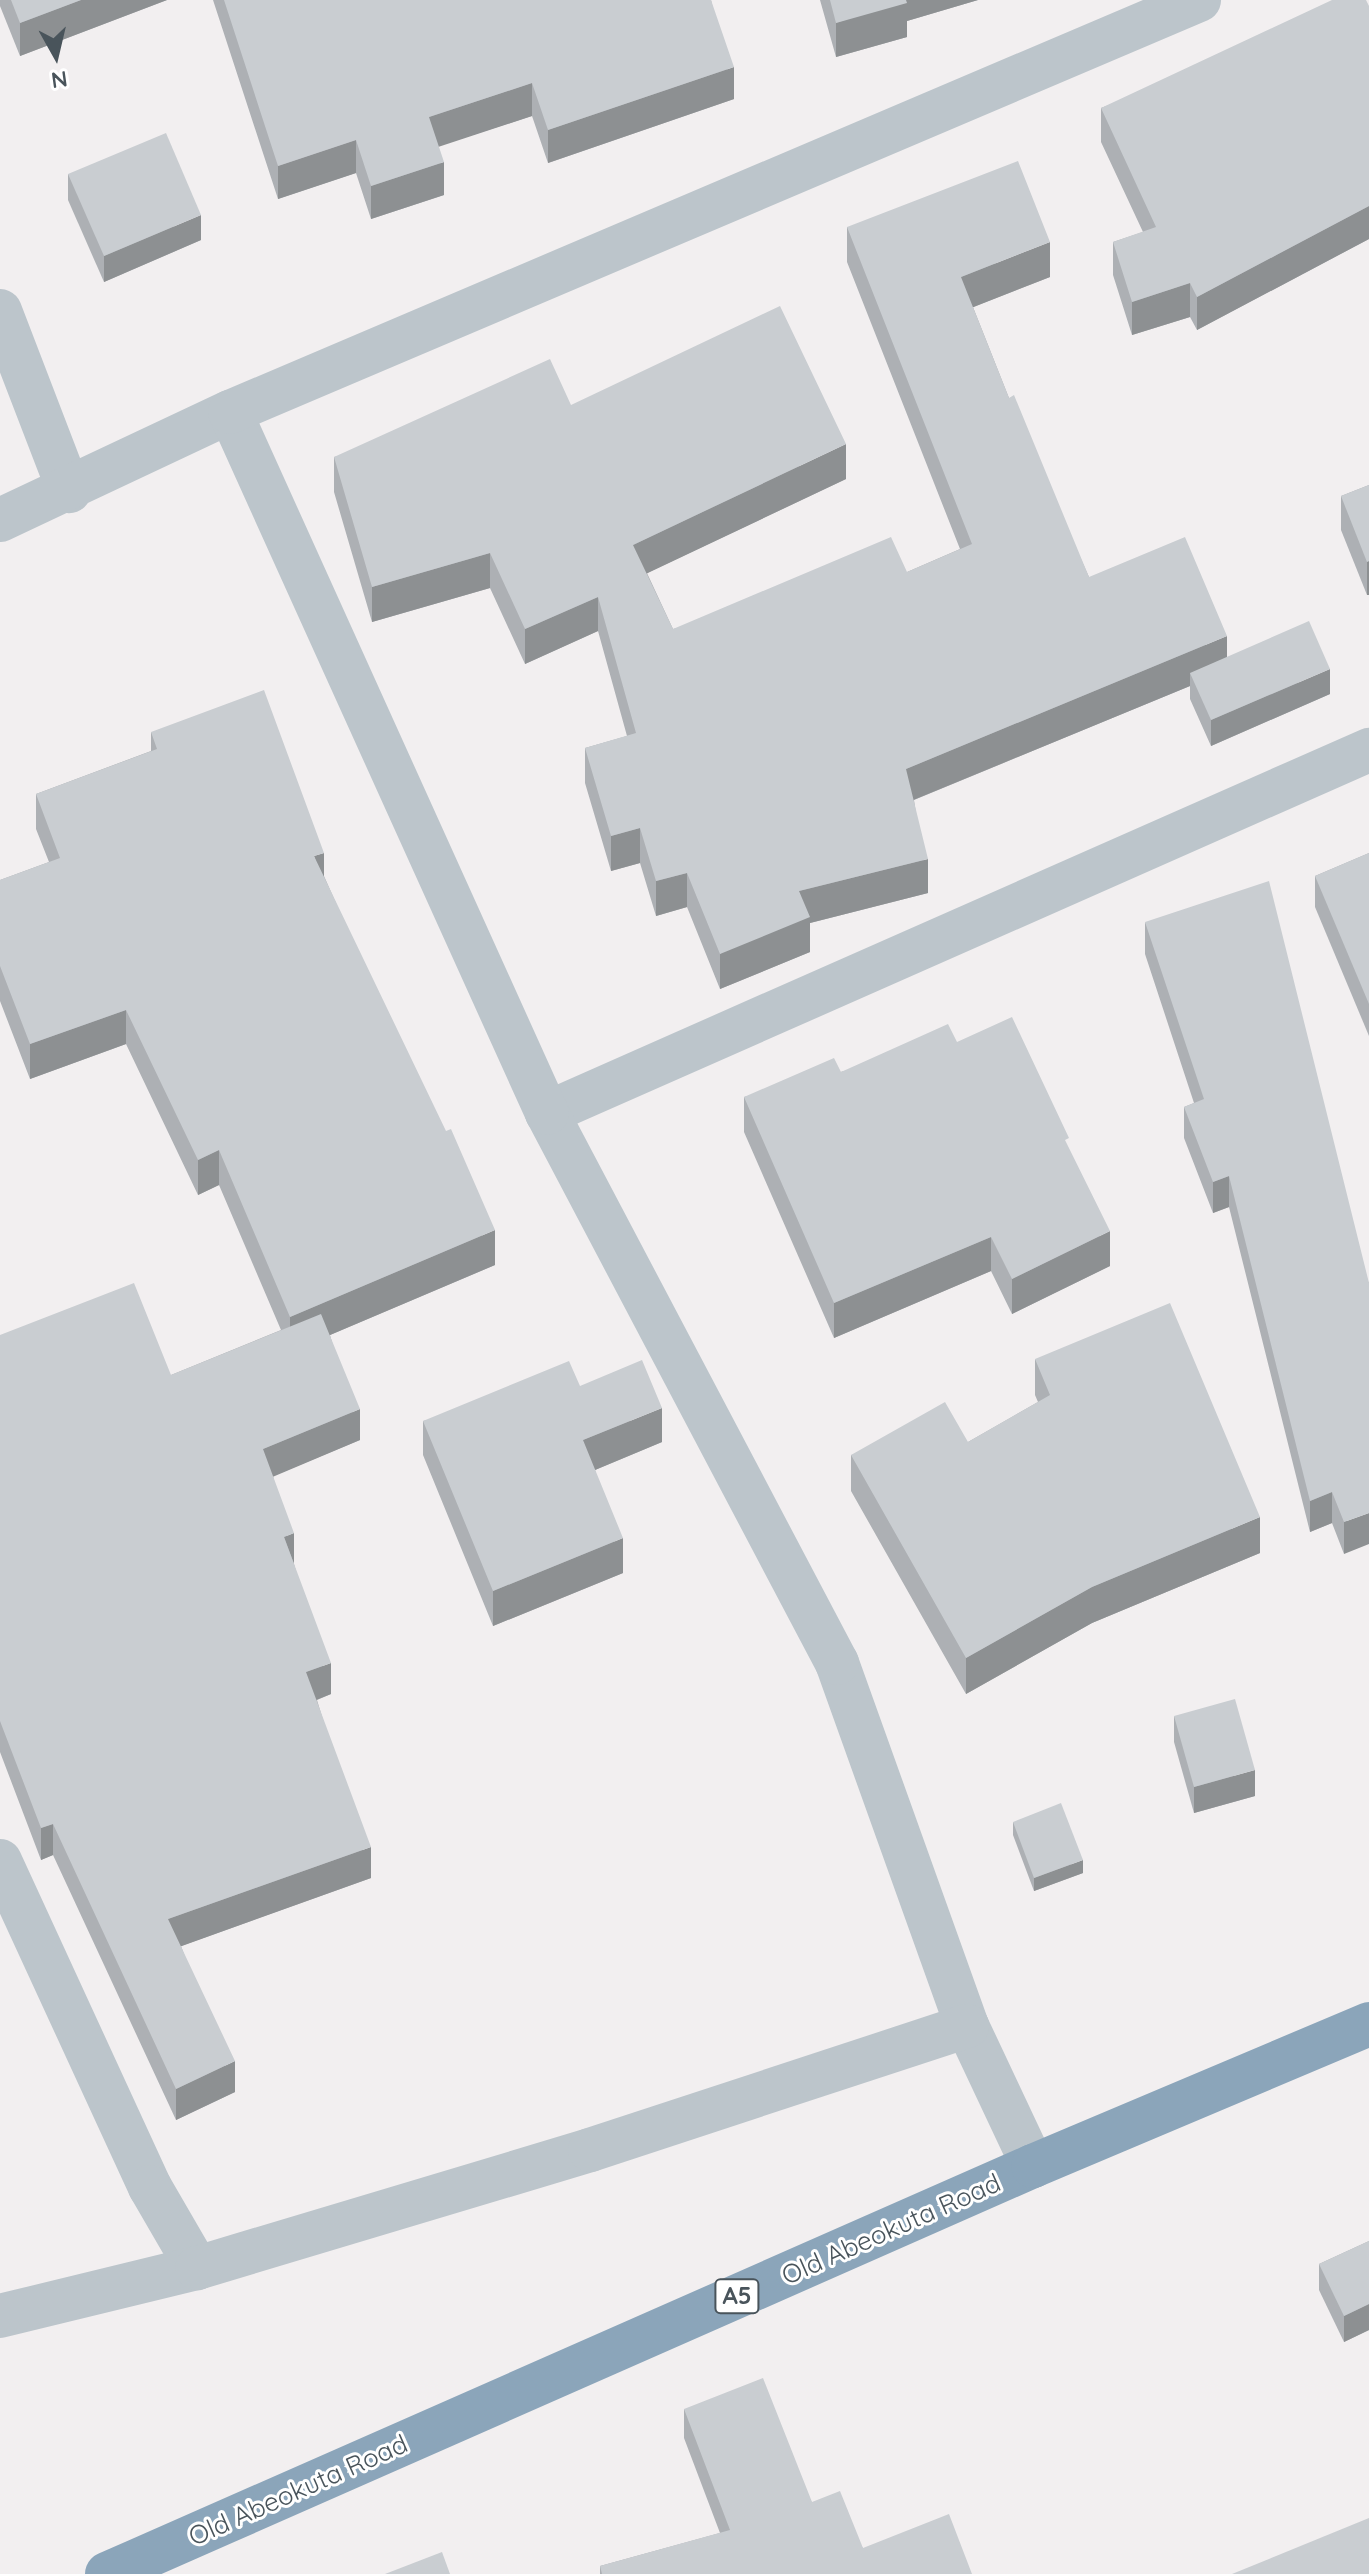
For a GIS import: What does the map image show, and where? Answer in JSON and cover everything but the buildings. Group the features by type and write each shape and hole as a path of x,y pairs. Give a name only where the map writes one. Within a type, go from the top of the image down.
{"highway":[{"name":"Old Abeokuta Road","path":"107,2574 1033,2166 1369,2024"}],"street":[{"path":"0,520 69,491 230,412 1199,0"},
{"path":"0,311 69,491"},
{"path":"230,412 547,1113 837,1663 967,2026 1033,2166"},
{"path":"547,1113 1369,750"},
{"path":"0,1861 150,2187 197,2268"},
{"path":"0,2316 197,2268 590,2150 967,2026"}]}
